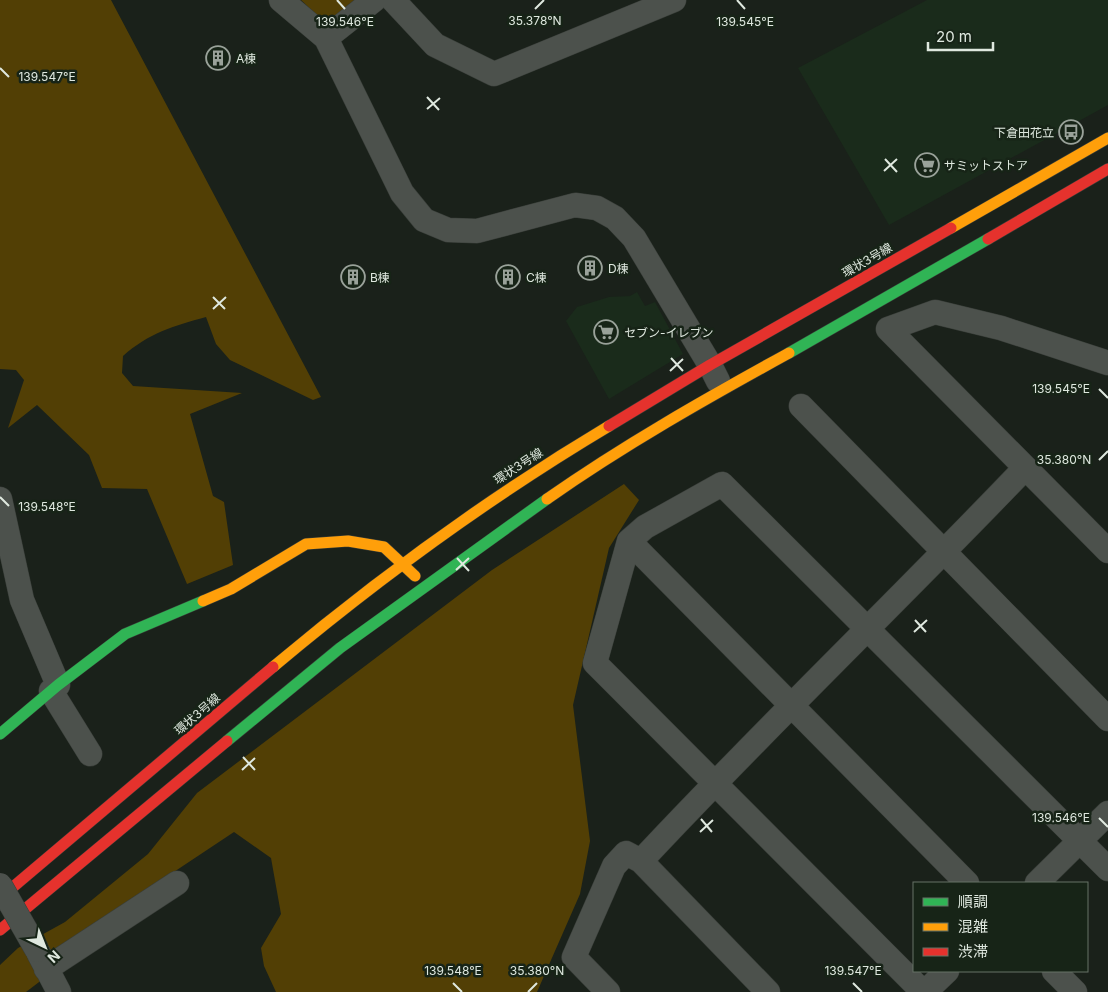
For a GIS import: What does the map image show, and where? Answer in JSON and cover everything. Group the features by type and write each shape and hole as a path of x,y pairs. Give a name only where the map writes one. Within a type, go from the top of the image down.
{"street":[{"path":"281,0 326,38 402,194 424,220 448,230 477,231 575,205 597,208 615,218 634,238 710,365 722,390"},
{"path":"326,38 374,0"},
{"path":"393,0 435,45 494,74 674,0"},
{"name":"環状3号線","path":"0,898 314,632 402,563 552,460 710,365 1108,138"},
{"path":"0,930 340,648 573,481 722,390 849,320 1108,169"},
{"path":"1108,363 1001,328 936,312 888,329 1108,551"},
{"path":"801,406 1108,719"},
{"path":"641,861 790,705 944,553 1025,468"},
{"path":"946,972 924,992 595,664 629,541 645,526 722,484 1108,870"},
{"path":"0,499 7,570 22,600 55,688 90,754"},
{"path":"629,541 966,882"},
{"path":"0,734 55,688 126,634 231,589 306,544 348,542 384,547 426,585"},
{"path":"1038,882 1108,812"},
{"path":"608,992 574,957 614,866 626,853 641,861 768,992"},
{"path":"42,959 177,884"},
{"path":"0,885 59,992"},
{"path":"1055,972 1075,992"}],"shaded area":[{"path":"0,0 111,0 321,397 313,400 230,360 216,344 206,317 162,331 142,341 123,356 122,373 133,386 242,393 190,414 213,496 224,502 233,565 187,584 147,489 102,488 89,455 37,405 8,428 24,380 16,370 0,369"},
{"path":"301,0 360,0 328,26"},
{"name":"サミットストア","path":"927,0 1108,0 1108,105 889,225 798,68"},
{"path":"637,292 645,306 655,302 683,354 609,399 566,321 577,307 609,297 630,296"},
{"path":"624,484 639,500 609,548 573,705 590,841 580,894 537,992 276,992 264,966 261,948 281,914 271,858 234,832 40,961 47,976 26,992 0,992 0,965 18,948 65,922 148,854 197,793 492,570"}],"traffic: fast":[{"path":"789,353 988,239"},
{"path":"227,741 340,648 547,499"},
{"path":"0,734 58,685 125,634 203,601"}],"traffic: slow":[{"path":"951,228 1108,138"},
{"path":"547,499 666,423 789,353"},
{"path":"273,667 353,602 436,540 521,481 609,426"},
{"path":"203,601 231,589 306,544 348,541 384,547 415,576"}],"traffic: jam":[{"path":"988,239 1108,169"},
{"path":"609,426 710,365 951,228"},
{"path":"0,898 273,667"},
{"path":"0,930 227,741"}],"place":[{"name":"A棟","path":"218,58"},
{"name":"下倉田花立","path":"1071,132"},
{"name":"サミットストア","path":"927,165"},
{"name":"D棟","path":"590,268"},
{"name":"B棟","path":"353,277"},
{"name":"C棟","path":"508,277"},
{"name":"セブン-イレブン","path":"606,332"}]}
